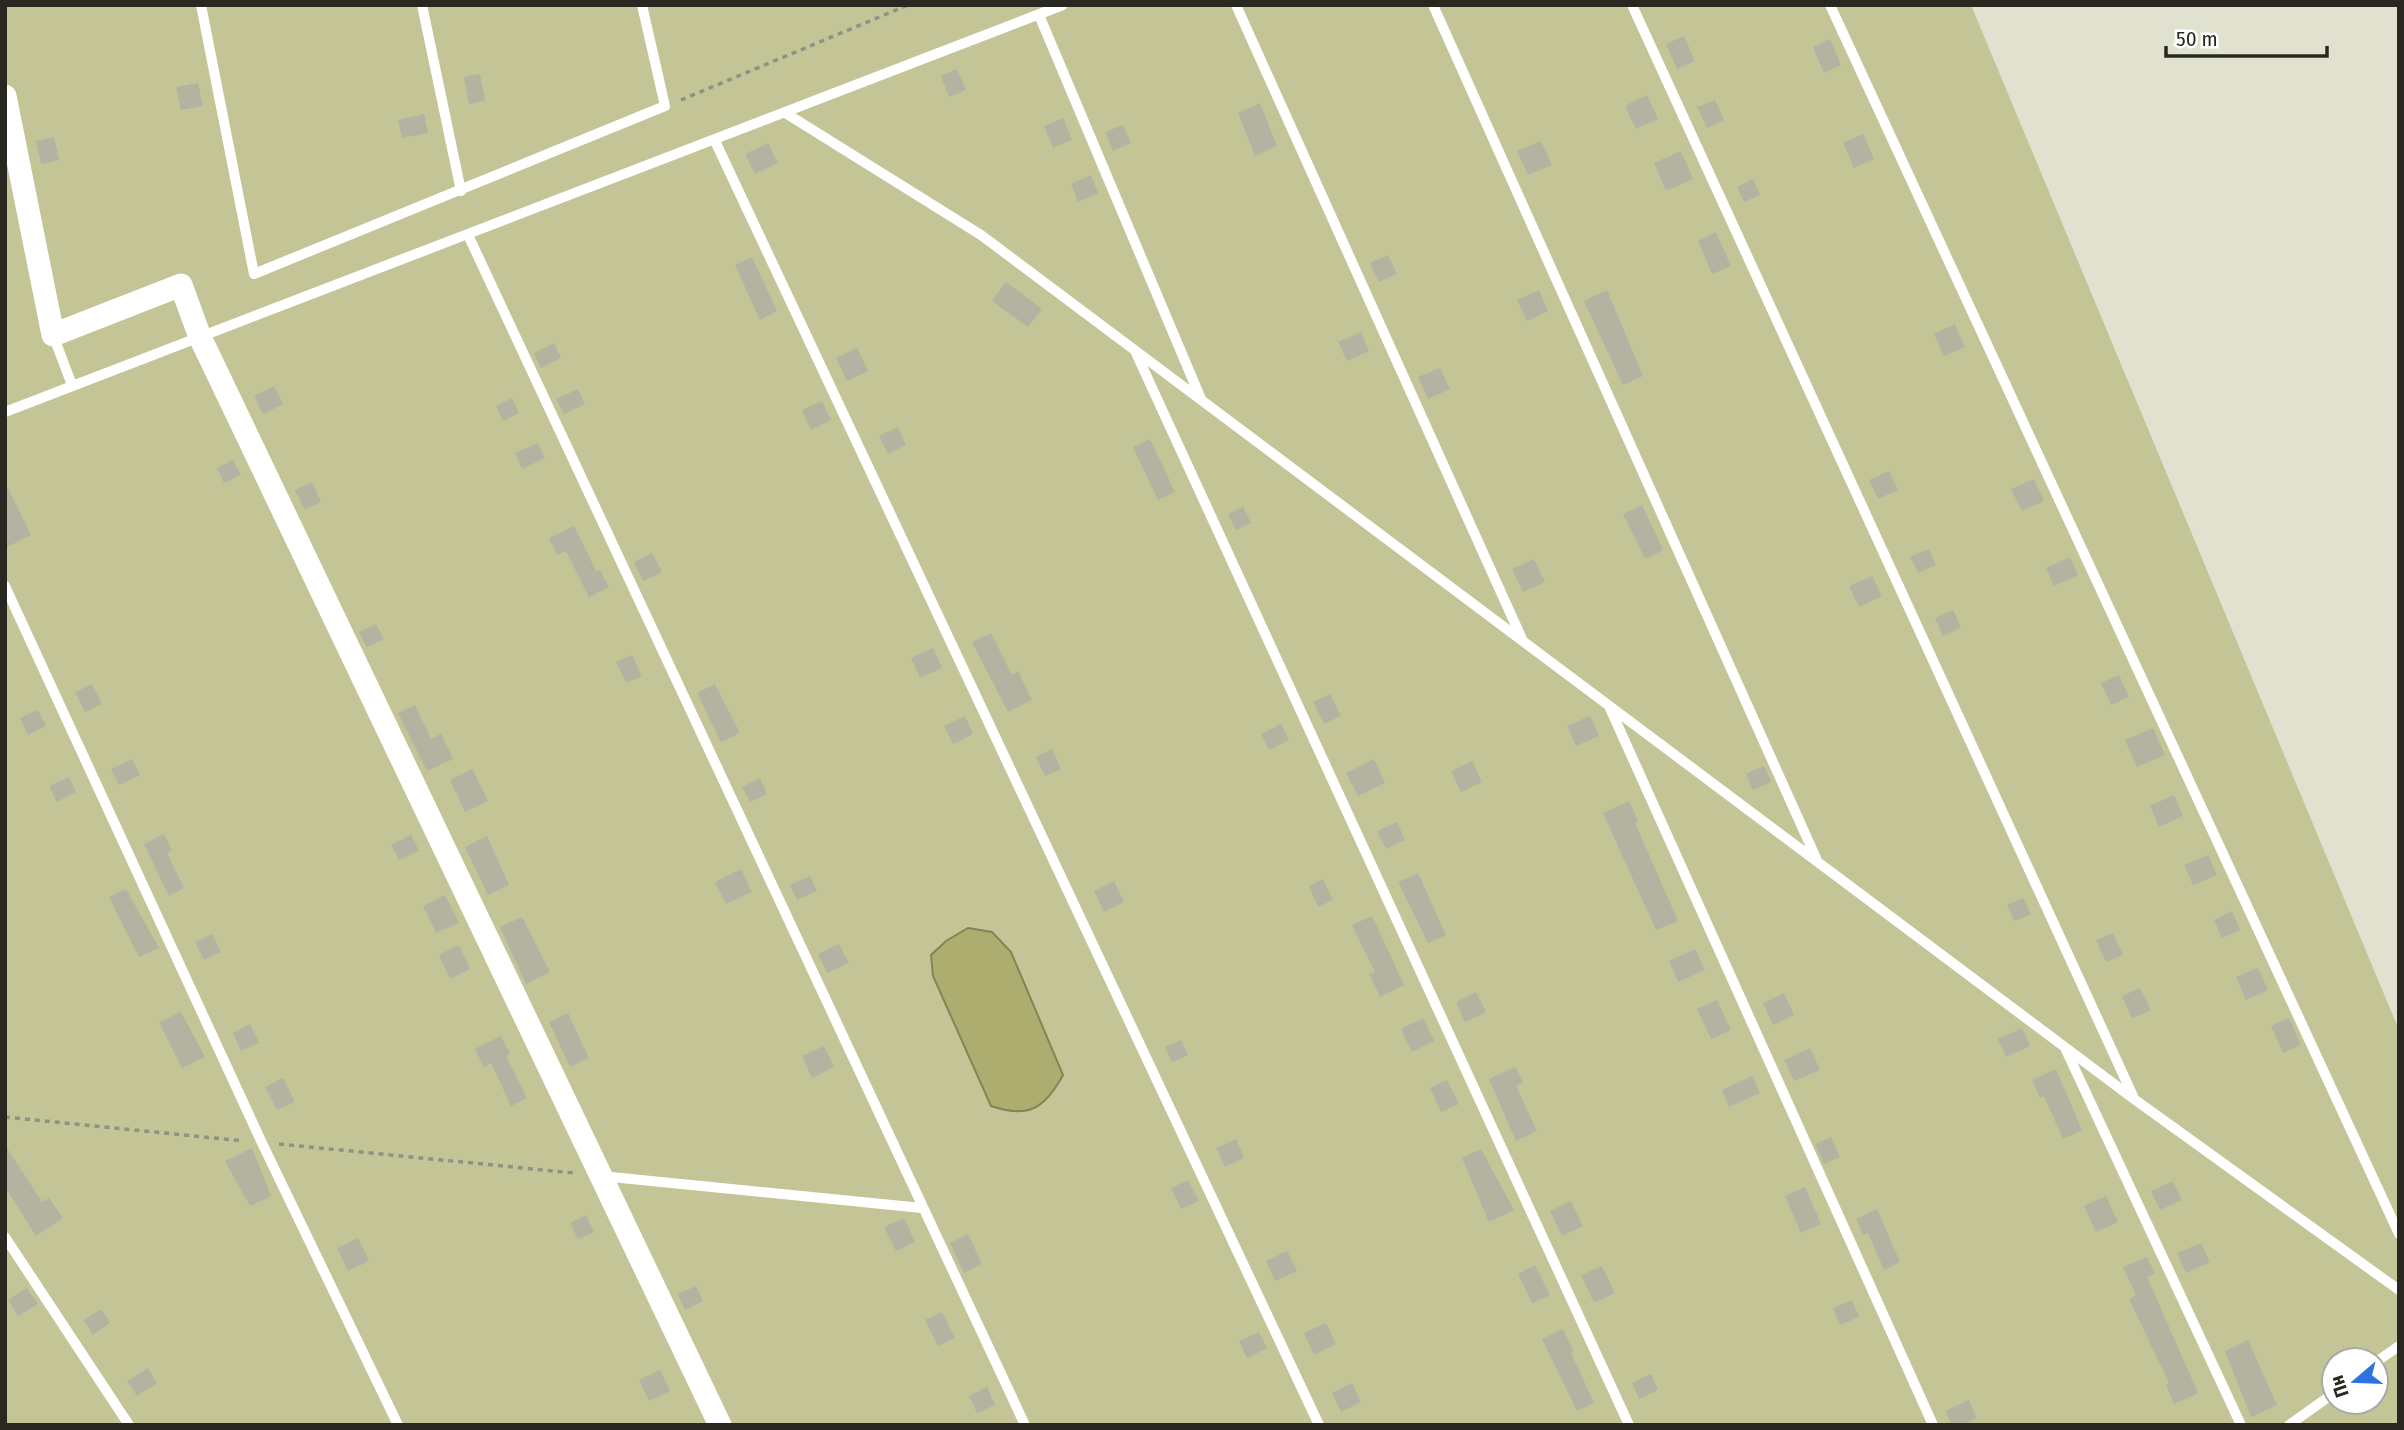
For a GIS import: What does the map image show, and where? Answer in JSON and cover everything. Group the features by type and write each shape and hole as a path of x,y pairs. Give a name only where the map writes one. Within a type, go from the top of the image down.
{"street":[{"path":"5,96 53,335 181,285 201,337 720,1425"}],"lane":[{"path":"201,5 254,274 665,106 642,5"},
{"path":"422,5 461,191"},
{"path":"5,412 787,114 1063,5"},
{"path":"1236,5 1523,641"},
{"path":"1433,5 1817,861"},
{"path":"1632,5 2134,1099"},
{"path":"1830,5 2399,1234"},
{"path":"1039,15 1202,400"},
{"path":"787,114 981,235 2134,1099 2399,1290"},
{"path":"715,141 1319,1425"},
{"path":"468,235 1025,1425"},
{"path":"53,335 72,385"},
{"path":"1134,349 1629,1425"},
{"path":"5,586 262,1143 398,1425"},
{"path":"1608,705 1933,1425"},
{"path":"2065,1047 2241,1425"},
{"path":"601,1176 922,1208"},
{"path":"5,1237 129,1425"},
{"path":"2289,1425 2320,1402"}],"path":[{"path":"665,106 908,5"},
{"path":"5,1117 601,1176"}],"shaded area":[{"path":"5,5 1971,5 2399,1030 2399,1425 5,1425"},
{"path":"968,928 992,932 1011,952 1063,1075 1050,1096 1035,1108 1016,1111 991,1106 933,976 931,955 946,941"}],"building":[{"path":"1684,36 1695,61 1677,69 1666,44"},
{"path":"1830,39 1841,65 1824,73 1813,47"},
{"path":"957,69 966,90 949,97 941,76"},
{"path":"480,74 485,101 469,104 464,77"},
{"path":"198,83 203,106 181,110 176,87"},
{"path":"1647,95 1658,119 1636,129 1625,106"},
{"path":"1715,100 1724,120 1707,128 1697,107"},
{"path":"1260,103 1277,146 1255,156 1238,113"},
{"path":"424,114 428,133 402,138 398,120"},
{"path":"1063,118 1072,140 1053,148 1044,126"},
{"path":"1123,125 1131,143 1113,151 1105,132"},
{"path":"1863,134 1874,159 1854,168 1843,143"},
{"path":"54,137 59,160 41,164 36,141"},
{"path":"1541,141 1552,165 1528,175 1517,151"},
{"path":"768,143 778,163 755,174 745,154"},
{"path":"1681,151 1693,179 1666,191 1654,163"},
{"path":"1091,175 1098,193 1078,202 1071,184"},
{"path":"1753,179 1760,195 1744,202 1737,187"},
{"path":"1716,232 1731,266 1712,274 1698,241"},
{"path":"1388,255 1397,274 1379,282 1370,263"},
{"path":"752,257 777,311 760,320 735,265"},
{"path":"1006,282 1042,309 1028,327 992,301"},
{"path":"1539,290 1548,311 1527,321 1517,300"},
{"path":"1607,290 1643,376 1623,385 1584,301"},
{"path":"1955,324 1965,347 1944,356 1934,334"},
{"path":"1361,332 1369,351 1347,361 1338,342"},
{"path":"554,343 561,358 541,368 534,353"},
{"path":"857,348 868,371 847,381 836,358"},
{"path":"1440,368 1450,389 1428,399 1418,377"},
{"path":"274,386 283,404 263,414 254,396"},
{"path":"578,389 585,404 564,414 556,399"},
{"path":"512,398 519,413 503,421 496,406"},
{"path":"822,401 831,420 811,430 802,410"},
{"path":"898,427 906,445 888,454 879,436"},
{"path":"1150,439 1175,492 1158,500 1133,447"},
{"path":"538,443 545,458 522,469 515,453"},
{"path":"233,460 241,475 224,483 217,468"},
{"path":"1889,471 1898,490 1878,499 1869,480"},
{"path":"2034,479 2044,501 2022,511 2011,489"},
{"path":"5,482 31,535 5,548"},
{"path":"312,482 321,502 305,510 295,490"},
{"path":"1642,505 1663,550 1645,559 1623,514"},
{"path":"1243,507 1251,523 1236,530 1228,514"},
{"path":"574,526 596,571 600,570 609,587 589,597 566,551 557,555 549,538"},
{"path":"1929,549 1936,565 1918,573 1910,557"},
{"path":"652,553 662,572 643,581 634,562"},
{"path":"2070,557 2078,575 2054,586 2046,568"},
{"path":"1534,559 1545,582 1523,592 1512,569"},
{"path":"1872,576 1882,596 1859,607 1849,586"},
{"path":"1953,610 1961,628 1943,636 1935,618"},
{"path":"376,624 384,639 367,647 359,632"},
{"path":"991,633 1012,675 1018,671 1032,700 1008,712 972,642"},
{"path":"933,648 942,668 920,678 911,658"},
{"path":"632,655 642,676 626,683 616,662"},
{"path":"2119,675 2129,697 2111,705 2101,683"},
{"path":"92,684 102,704 85,712 75,692"},
{"path":"715,684 740,733 721,742 697,693"},
{"path":"1330,694 1341,716 1324,724 1313,702"},
{"path":"415,705 431,739 441,734 453,759 427,771 398,713"},
{"path":"38,710 46,726 28,735 20,718"},
{"path":"965,716 973,734 953,744 944,726"},
{"path":"1590,716 1599,736 1576,746 1567,726"},
{"path":"1281,724 1289,740 1269,750 1261,734"},
{"path":"2153,728 2165,755 2137,767 2125,740"},
{"path":"1052,749 1061,769 1045,776 1036,757"},
{"path":"132,759 140,775 119,785 111,769"},
{"path":"1374,759 1385,783 1358,796 1346,773"},
{"path":"1472,761 1482,782 1461,792 1451,771"},
{"path":"1764,766 1771,782 1753,790 1746,774"},
{"path":"472,769 488,801 465,812 450,780"},
{"path":"69,777 76,792 57,802 49,786"},
{"path":"760,778 767,794 750,802 742,787"},
{"path":"2174,795 2183,816 2159,827 2150,806"},
{"path":"1629,801 1638,821 1635,823 1678,921 1656,930 1603,813"},
{"path":"1397,822 1405,840 1386,849 1377,831"},
{"path":"164,834 172,850 167,853 184,888 169,896 144,844"},
{"path":"411,835 419,851 399,860 391,845"},
{"path":"487,836 509,885 488,895 465,847"},
{"path":"2208,855 2217,875 2193,885 2184,865"},
{"path":"741,869 752,892 726,904 715,882"},
{"path":"1418,873 1446,935 1428,943 1398,882"},
{"path":"810,876 817,891 797,900 790,885"},
{"path":"1323,879 1333,900 1318,907 1309,886"},
{"path":"1114,881 1124,902 1104,912 1094,891"},
{"path":"126,889 159,948 139,957 109,897"},
{"path":"445,895 459,923 436,933 423,906"},
{"path":"2023,898 2031,914 2014,921 2007,905"},
{"path":"2232,911 2240,930 2222,938 2214,920"},
{"path":"1372,916 1404,985 1380,997 1369,974 1375,972 1352,925"},
{"path":"522,917 550,972 526,984 500,927"},
{"path":"2113,933 2123,955 2106,962 2096,940"},
{"path":"212,934 221,952 204,960 195,942"},
{"path":"839,944 849,963 827,973 818,954"},
{"path":"459,945 470,969 450,979 439,955"},
{"path":"1695,949 1705,970 1678,982 1669,961"},
{"path":"2258,968 2268,990 2246,1000 2236,977"},
{"path":"2140,988 2151,1010 2132,1018 2122,996"},
{"path":"1476,992 1486,1012 1465,1022 1456,1002"},
{"path":"1784,993 1794,1015 1773,1025 1763,1003"},
{"path":"1717,1000 1731,1030 1711,1039 1697,1009"},
{"path":"181,1012 205,1057 182,1068 159,1022"},
{"path":"568,1013 589,1058 570,1067 549,1022"},
{"path":"1423,1018 1434,1041 1412,1052 1401,1029"},
{"path":"2289,1018 2301,1045 2283,1053 2271,1026"},
{"path":"250,1024 259,1043 241,1051 233,1033"},
{"path":"2022,1028 2030,1046 2006,1057 1998,1039"},
{"path":"501,1036 510,1054 506,1056 527,1098 511,1106 491,1063 484,1067 475,1049"},
{"path":"1181,1040 1188,1055 1172,1062 1165,1047"},
{"path":"824,1046 834,1067 812,1078 802,1056"},
{"path":"1810,1048 1820,1070 1794,1081 1784,1060"},
{"path":"1515,1067 1523,1082 1516,1086 1537,1131 1516,1141 1489,1079"},
{"path":"2056,1069 2082,1130 2063,1139 2044,1096 2040,1098 2032,1080"},
{"path":"1752,1076 1760,1093 1729,1107 1722,1090"},
{"path":"283,1078 295,1102 277,1110 265,1087"},
{"path":"1447,1080 1459,1104 1441,1112 1430,1088"},
{"path":"1831,1137 1840,1157 1824,1164 1815,1144"},
{"path":"1236,1139 1244,1158 1225,1167 1216,1148"},
{"path":"5,1145 42,1202 49,1198 63,1218 36,1236 5,1187"},
{"path":"252,1148 271,1196 250,1206 225,1161"},
{"path":"1481,1149 1514,1210 1489,1222 1462,1158"},
{"path":"1188,1180 1199,1201 1181,1209 1171,1188"},
{"path":"2173,1181 2182,1200 2160,1210 2151,1191"},
{"path":"1805,1187 1821,1224 1801,1233 1785,1196"},
{"path":"2106,1196 2118,1222 2096,1232 2084,1206"},
{"path":"1571,1201 1583,1226 1562,1236 1550,1211"},
{"path":"1877,1209 1900,1262 1884,1270 1868,1233 1863,1235 1856,1219"},
{"path":"586,1215 594,1232 578,1239 570,1223"},
{"path":"904,1218 915,1242 896,1251 884,1227"},
{"path":"968,1234 982,1264 964,1273 950,1243"},
{"path":"358,1238 369,1261 348,1271 337,1248"},
{"path":"2201,1243 2210,1262 2186,1273 2177,1253"},
{"path":"1287,1251 1297,1271 1275,1281 1266,1261"},
{"path":"2147,1257 2155,1273 2147,1277 2198,1393 2174,1404 2166,1385 2169,1383 2129,1299 2136,1295 2123,1267"},
{"path":"1535,1265 1550,1295 1532,1303 1518,1274"},
{"path":"1602,1266 1615,1293 1594,1303 1581,1275"},
{"path":"696,1286 703,1301 685,1310 678,1294"},
{"path":"27,1288 38,1304 18,1316 8,1300"},
{"path":"1852,1300 1859,1317 1840,1325 1833,1308"},
{"path":"101,1309 110,1323 93,1335 84,1320"},
{"path":"942,1312 955,1338 938,1346 925,1320"},
{"path":"1326,1323 1336,1344 1314,1355 1304,1333"},
{"path":"1563,1329 1594,1403 1577,1411 1542,1339"},
{"path":"1259,1332 1267,1348 1247,1358 1239,1341"},
{"path":"2248,1340 2277,1405 2251,1417 2225,1351"},
{"path":"148,1368 157,1383 137,1396 127,1381"},
{"path":"660,1370 670,1391 649,1401 639,1380"},
{"path":"1651,1374 1658,1390 1639,1399 1632,1383"},
{"path":"1352,1383 1361,1402 1341,1412 1332,1393"},
{"path":"987,1387 995,1405 977,1413 969,1396"},
{"path":"1969,1400 1977,1418 1963,1425 1952,1425 1945,1411"}]}
